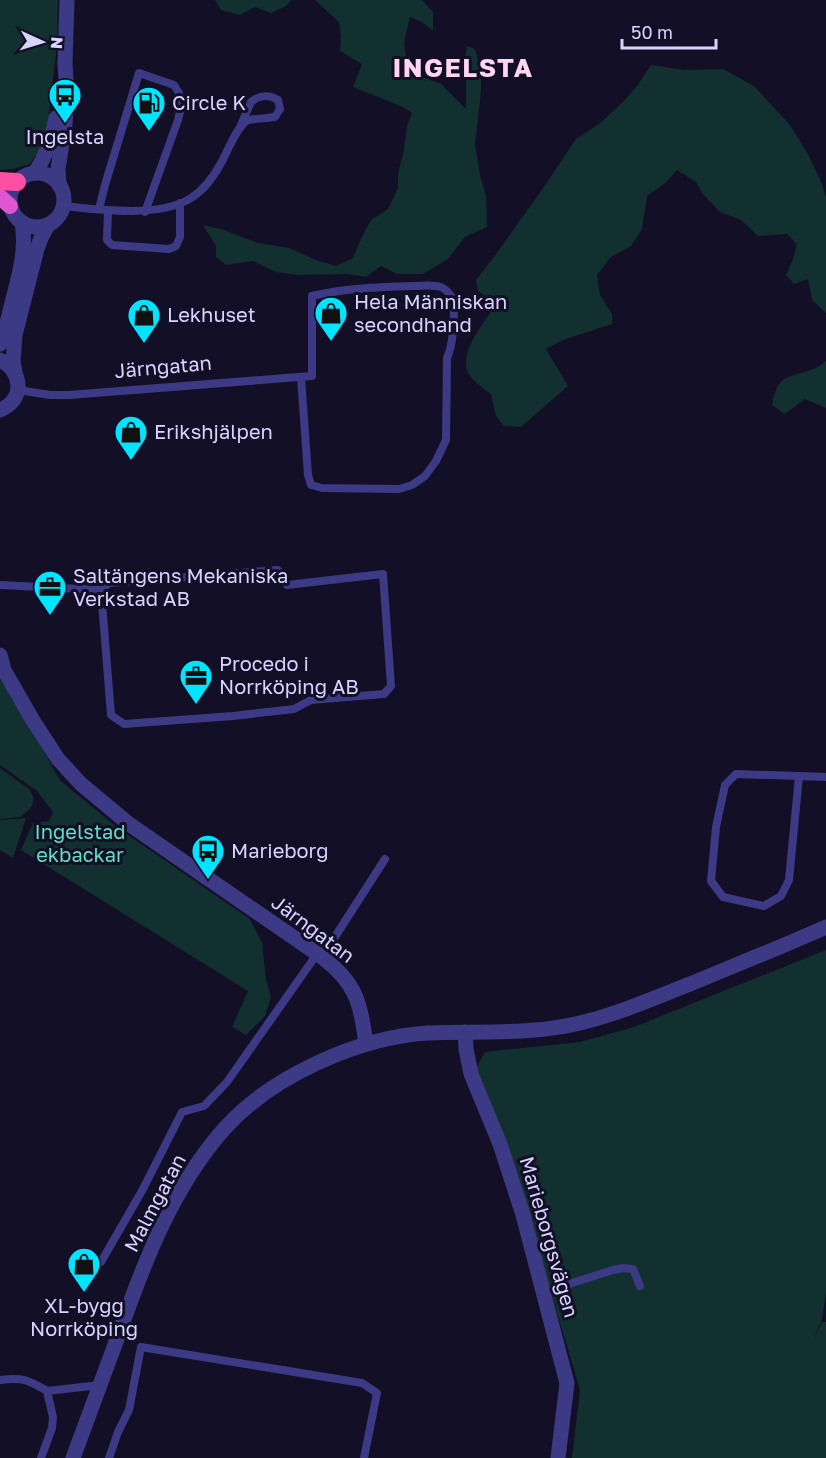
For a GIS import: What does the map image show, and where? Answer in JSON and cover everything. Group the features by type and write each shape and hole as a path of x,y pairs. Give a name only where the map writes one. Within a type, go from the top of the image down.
{"street":[{"path":"2,411 12,403 18,390 13,362 15,335 37,249 48,225 58,217 63,206 64,198 59,185 58,169 67,99 65,63 67,0"},
{"path":"34,173 46,154 53,134 65,63"},
{"path":"48,225 30,226 14,215 5,202 11,193 9,181 34,173 48,176 59,185"},
{"path":"0,344 24,253 22,222"},
{"path":"0,360 15,372"},
{"name":"Järngatan","path":"0,655 4,669 32,719 58,759 81,784 129,824 338,970 352,988 358,1002 363,1018 366,1044"},
{"path":"366,1044 412,1035 553,1028 597,1019 645,1002 826,927"},
{"name":"Marieborgsvägen","path":"465,1032 471,1074 500,1144 523,1215 567,1383 558,1458"},
{"name":"Malmgatan","path":"73,1458 136,1288 163,1225 187,1179 203,1156 226,1127 250,1105 309,1067 366,1044"}],"lane":[{"path":"99,209 139,73 174,85 182,104 145,212"},
{"path":"63,206 145,212 167,208 193,197 206,186 221,163 251,102 263,95 272,96 278,100 280,109 275,117 248,120 240,127"},
{"path":"108,210 107,240 112,245 170,249 176,246 180,237 180,203"},
{"name":"Järngatan","path":"18,390 50,395 69,395 312,376 312,296 326,292 381,287 433,286 443,288 451,296 452,348 447,358 446,440 436,461 425,476 412,485 399,489 322,488 311,485 308,475 301,377"},
{"path":"0,585 101,590 109,583 278,570 287,585 383,574 391,686 384,694 311,700 294,709 124,724 111,715 101,590"},
{"path":"799,776 789,880 781,896 764,906 723,897 711,881 716,827 725,785 736,774 799,776 826,777"},
{"path":"101,1262 143,1189 182,1112 204,1106 227,1082 319,956 385,859"},
{"path":"544,1293 623,1268 633,1269 640,1286"},
{"path":"109,1458 129,1410 141,1347 362,1383 377,1393 364,1458"},
{"path":"0,1380 27,1379 47,1391 100,1385"},
{"path":"40,1458 52,1428 53,1417 47,1391"}],"green space":[{"path":"0,0 58,0 57,45 47,131 30,164 0,170"},
{"path":"215,0 291,0 286,6 271,13 255,7 240,15 221,10"},
{"path":"315,0 422,0 433,12 433,31 422,22 410,17 404,43 408,67 420,76 441,84 466,109 466,80 463,68 467,46 475,49 481,70 481,91 475,144 486,196 487,227 465,237 448,259 423,274 397,274 381,266 366,277 347,274 298,275 276,272 253,261 226,265 216,257 216,246 203,225 258,243 289,248 336,266 353,258 371,220 388,209 398,188 398,173 407,126 412,113 403,107 353,87 362,64 340,51 339,22"},
{"path":"651,65 685,70 723,69 754,86 790,125 808,154 826,198 826,313 812,300 808,279 794,284 786,275 797,244 787,234 758,236 741,220 720,212 703,194 696,182 677,170 664,184 647,196 642,229 631,246 611,257 597,275 600,295 612,314 612,324 563,340 546,349 568,386 521,427 504,426 496,416 491,394 474,381 467,371 466,358 470,345 491,312 494,301 478,291 476,280 576,139 599,124 624,101"},
{"path":"826,361 826,408 805,399 785,414 772,405 777,387 785,378 817,368"},
{"name":"Ingelstad ekbackar","path":"0,666 62,782 118,828 250,919 262,943 266,980 271,997 265,1016 246,1035 232,1027 248,991 21,850 33,823 49,821 53,812 37,791 0,765"},
{"path":"0,768 30,790 34,799 31,808 20,817 0,819"},
{"name":"Ingelstad ekbackar","path":"26,818 13,858 0,850 0,820"},
{"path":"826,950 826,1291 822,1319 813,1341 822,1322 826,1322 826,1458 572,1458 580,1390 507,1144 475,1070 485,1052 580,1042 634,1027"}],"place":[{"name":"Ingelsta","path":"65,124"},
{"name":"Circle K","path":"149,132"},
{"name":"Hela Människan secondhand","path":"331,342"},
{"name":"Lekhuset","path":"144,344"},
{"name":"Erikshjälpen","path":"131,461"},
{"name":"Saltängens Mekaniska Verkstad AB","path":"50,616"},
{"name":"Procedo i Norrköping AB","path":"196,705"},
{"name":"Marieborg","path":"208,880"},
{"name":"XL-bygg Norrköping","path":"84,1293"}],"district":[{"name":"INGELSTA","path":"463,68"}]}
